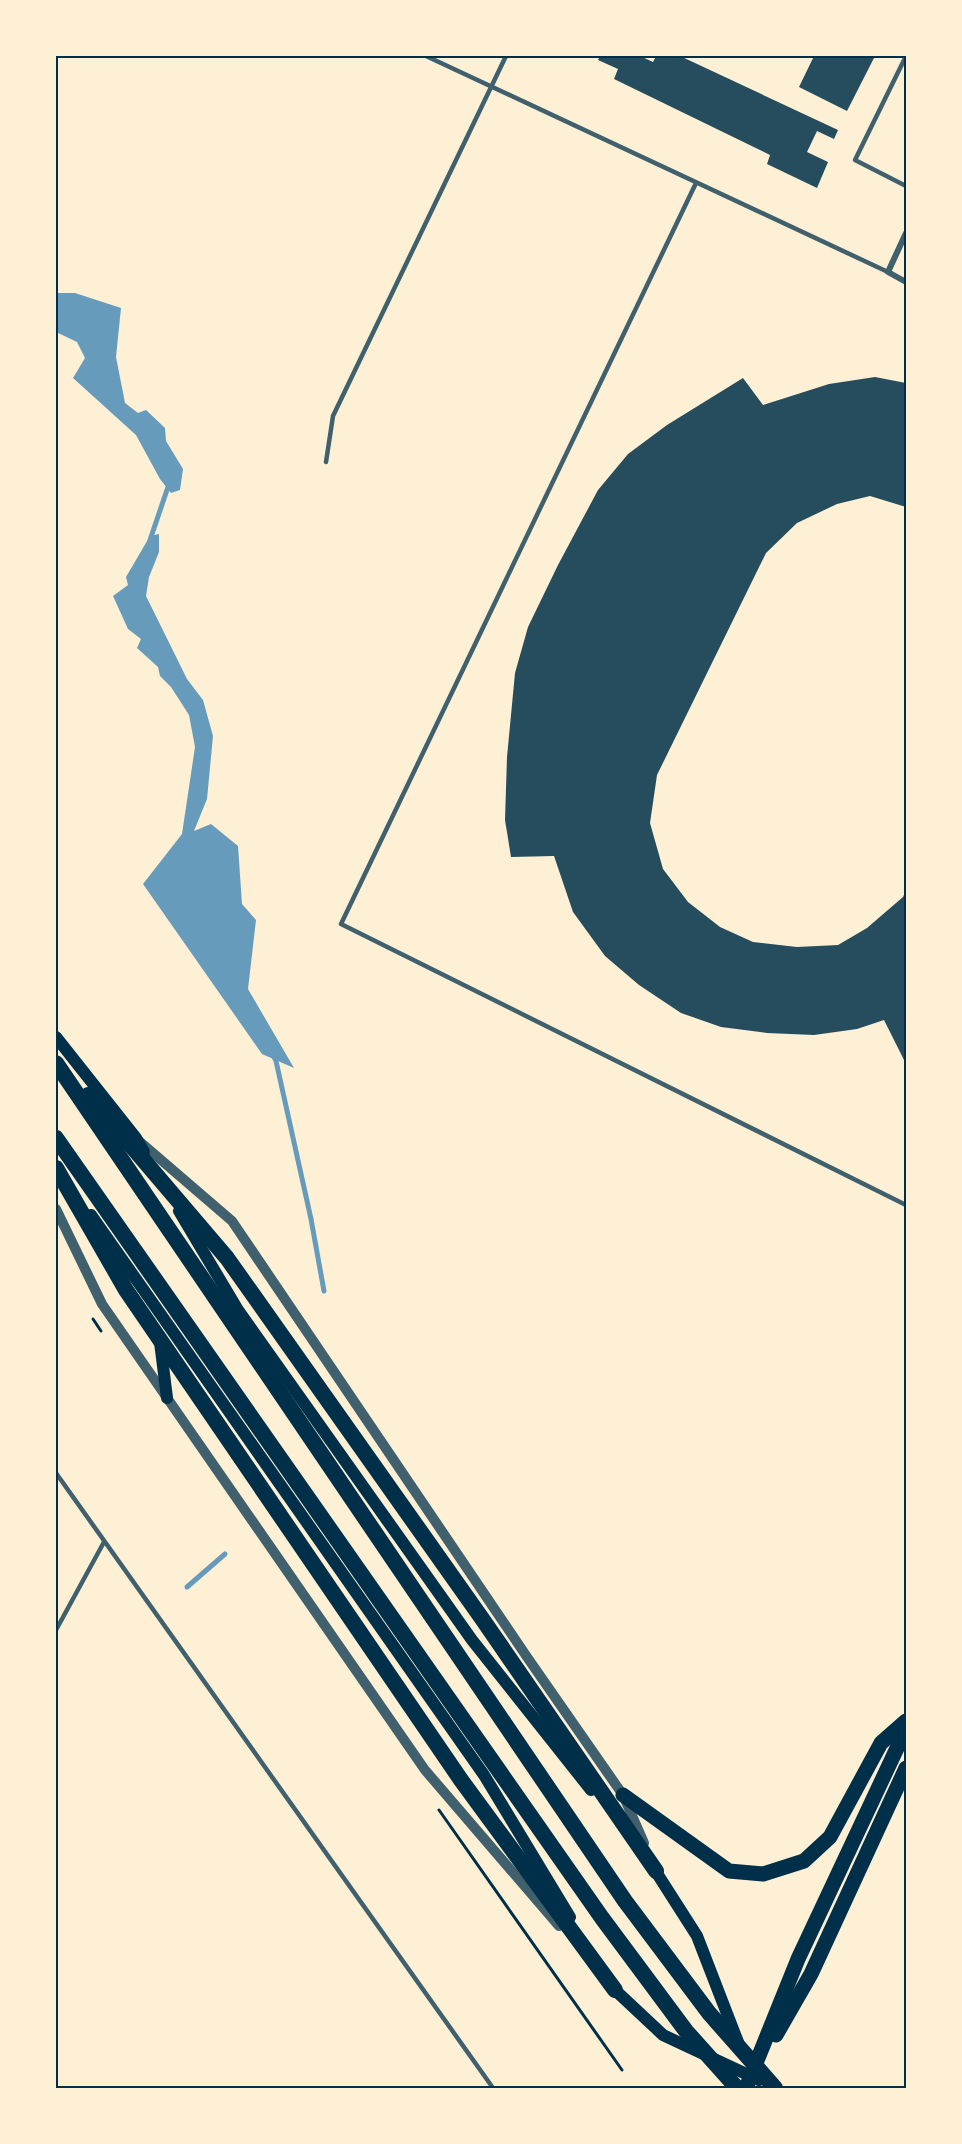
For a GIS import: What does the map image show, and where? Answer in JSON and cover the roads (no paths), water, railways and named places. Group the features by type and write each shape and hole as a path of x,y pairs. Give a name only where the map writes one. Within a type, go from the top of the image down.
{"highway":[{"path":"56,1056 227,1258 483,1620 656,1870"},
{"path":"56,1062 625,1901 709,2013 776,2088"},
{"path":"56,1138 602,1918 686,2031 737,2088"},
{"path":"56,1167 126,1290 461,1780 615,1990"}],"main road":[{"path":"56,1037 136,1138 238,1310 458,1621 656,1870 697,1936 748,2086"},
{"path":"56,1167 484,1775 615,1990 663,2035 748,2086 776,2088"},
{"path":"155,1305 167,1398"},
{"path":"622,1795 729,1871 763,1874 804,1861 830,1837 881,1743 906,1721"},
{"path":"748,2086 798,1959 906,1729"},
{"path":"748,2086 812,1974 906,1768"}],"street":[{"path":"906,233 888,272 906,282"},
{"path":"136,1138 232,1221 622,1795 656,1870"},
{"path":"56,1209 102,1304 425,1770 615,1990"}],"lane":[{"path":"426,56 888,272"},
{"path":"326,462 333,416 506,56"},
{"path":"906,56 855,160 906,186"},
{"path":"696,183 341,924 906,1205"},
{"path":"56,1473 493,2088"},
{"path":"56,1630 104,1542"}],"water":[{"path":"56,293 75,293 121,308 116,357 125,403 138,413 146,410 165,428 166,441 183,469 180,490 171,493 160,479 136,435 73,378 85,358 77,342 56,332"},
{"path":"159,534 159,552 149,577 146,596 187,679 203,700 213,736 207,799 194,831 211,824 238,846 242,904 256,920 248,989 294,1068 262,1054 143,884 182,834 195,747 189,715 171,687 160,676 158,667 137,648 141,639 128,629 113,596 128,585 126,577 150,536"}],"waterway":[{"path":"150,540 169,484"},
{"path":"273,1055 311,1219 324,1291"},
{"path":"187,1587 225,1554"}]}
